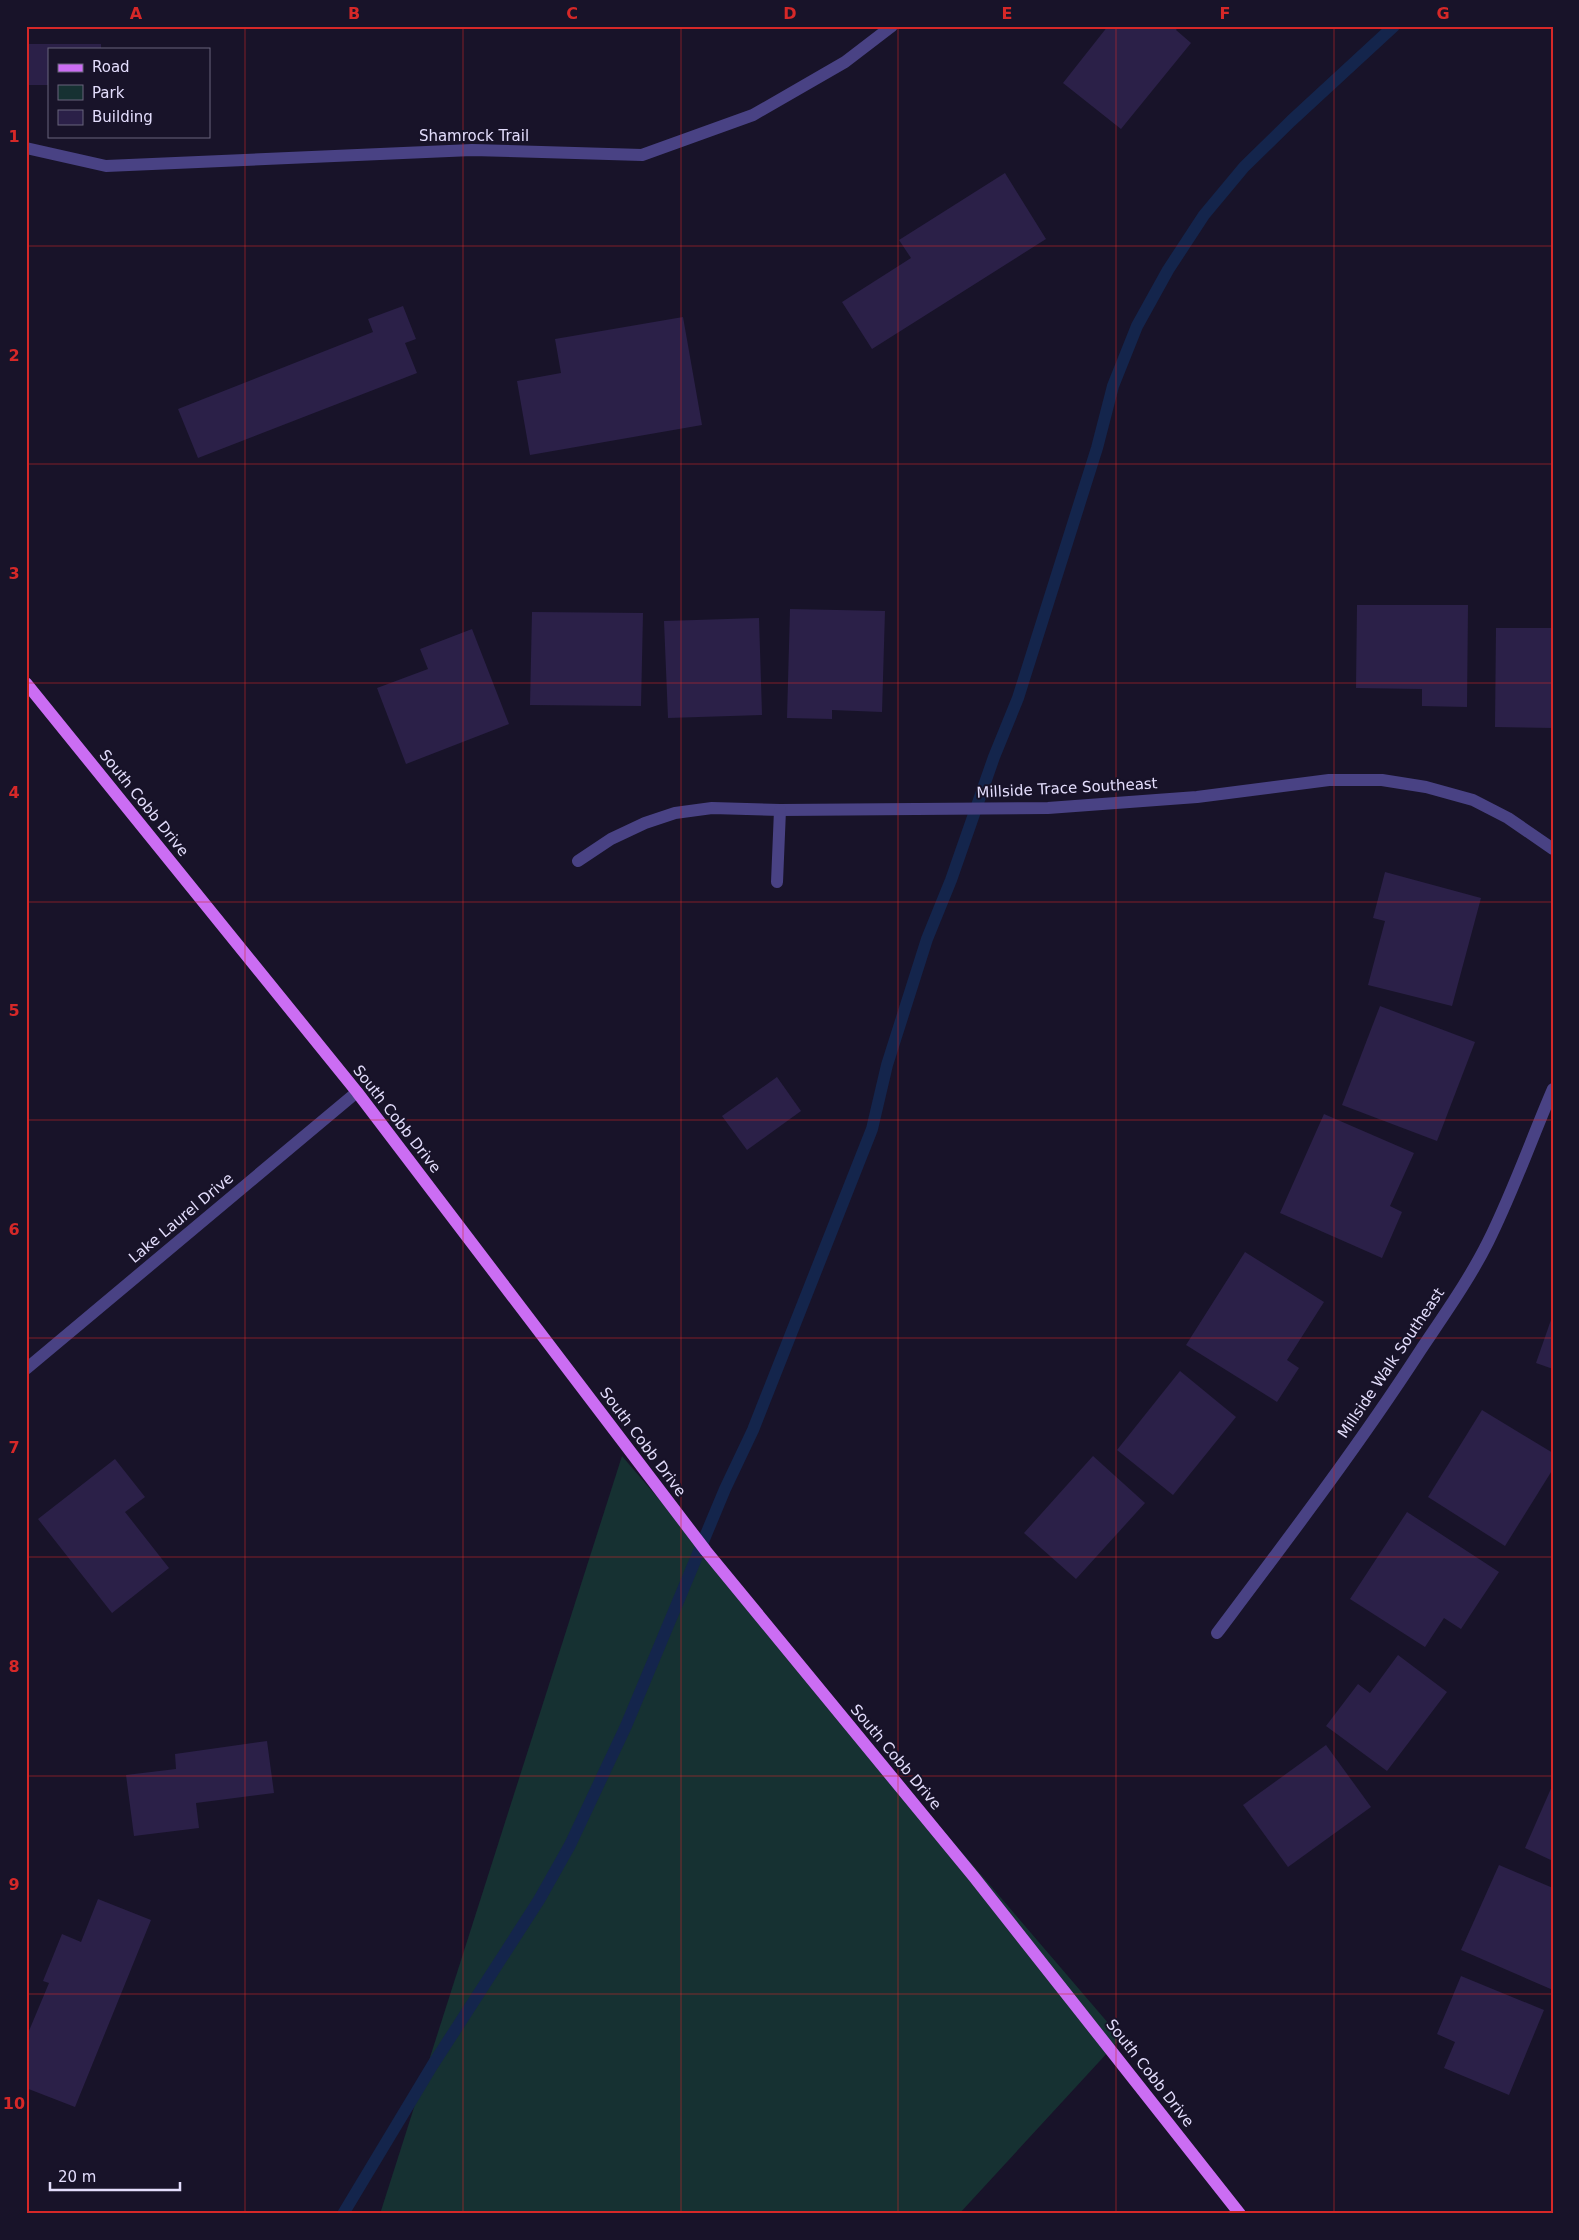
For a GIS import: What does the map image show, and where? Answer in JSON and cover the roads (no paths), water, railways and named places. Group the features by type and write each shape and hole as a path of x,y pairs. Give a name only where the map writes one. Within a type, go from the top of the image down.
{"main road":[{"name":"South Cobb Drive","path":"26,684 357,1092 706,1551 974,1877 1240,2214"}],"street":[{"name":"Shamrock Trail","path":"26,148 106,166 472,150 642,154 753,115 845,62 892,26"},
{"name":"Millside Trace Southeast","path":"578,861 611,838 675,813 712,808 780,810 1048,808 1196,797 1329,780 1382,780 1426,787 1473,800 1508,818 1553,849"},
{"path":"777,882 780,810"},
{"name":"Millside Walk Southeast","path":"1217,1633 1384,1407 1468,1278 1504,1206 1553,1089"},
{"name":"Lake Laurel Drive","path":"26,1369 357,1092"}],"waterway":[{"path":"343,2214 432,2066 539,1900 570,1845 626,1726 725,1489 753,1430 872,1129 887,1065 927,939 951,880 994,757 1018,698 1097,448 1113,386 1137,326 1168,270 1204,215 1244,167 1394,26"}]}
